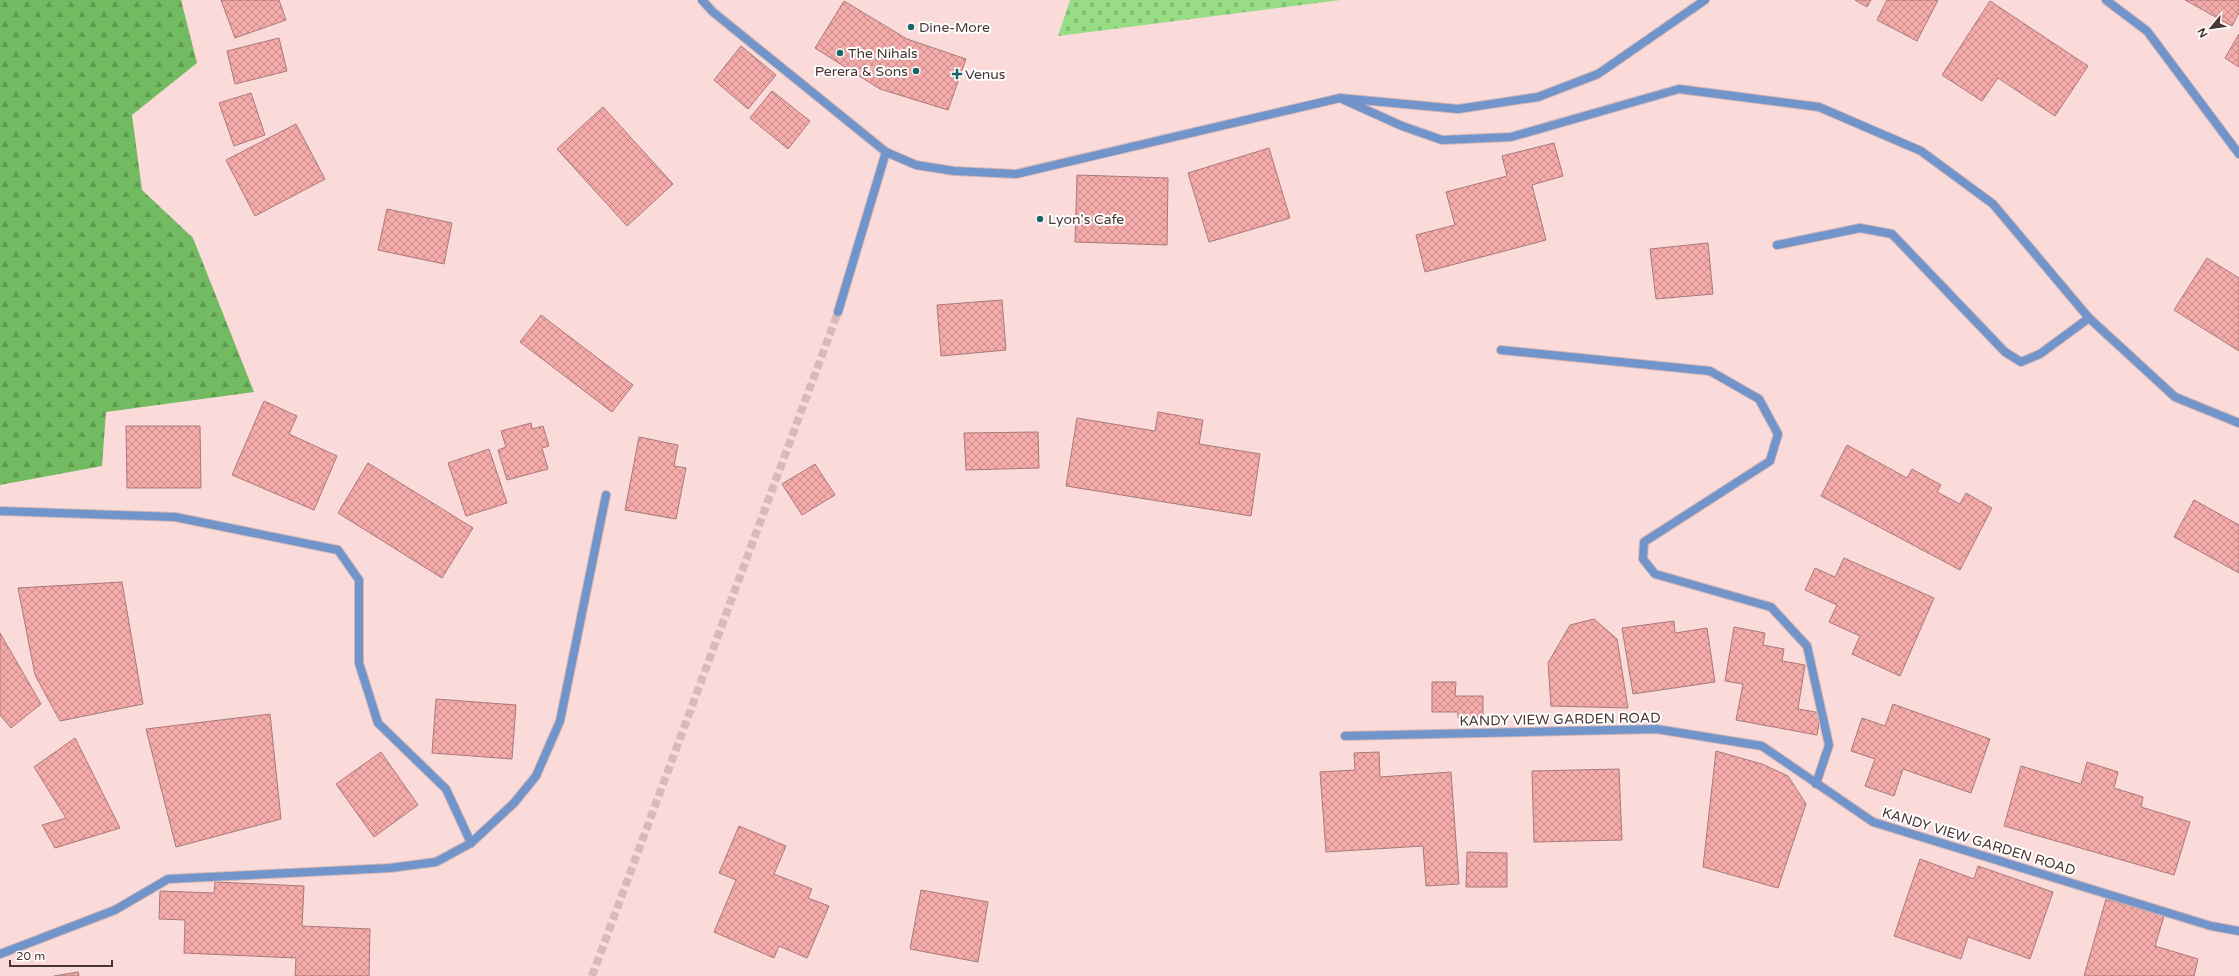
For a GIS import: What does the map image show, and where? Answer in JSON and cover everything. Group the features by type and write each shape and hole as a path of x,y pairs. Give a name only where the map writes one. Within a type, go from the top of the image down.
{"street":[{"path":"702,0 713,12 886,152 916,165 954,171 1016,174 1340,98 1458,109 1538,98 1598,74 1705,0"},
{"path":"2106,0 2147,31 2239,154"},
{"path":"1340,98 1402,126 1442,140 1511,137 1679,89 1818,106 1921,151 1993,204 2089,318 2175,397 2239,423"},
{"path":"838,312 886,152"},
{"path":"1777,245 1860,228 1892,234 2005,352 2021,362 2040,354 2089,318"},
{"path":"1501,350 1710,371 1759,399 1778,434 1770,461 1644,542 1643,559 1655,574 1771,607 1807,646 1829,745 1816,784"},
{"path":"0,954 115,910 168,879 390,868 436,862 471,843 514,803 536,776 560,721 606,495"},
{"path":"0,511 175,517 338,550 359,580 359,663 378,723 446,789 471,843"},
{"name":"KANDY VIEW GARDEN ROAD","path":"1345,736 1656,729 1762,746 1873,822 2211,926 2239,931"}],"green space":[{"path":"0,0 181,0 197,63 132,115 142,190 193,238 254,392 106,412 102,466 0,485"},
{"path":"1070,0 1341,0 1058,36"}],"building":[{"path":"221,0 279,0 286,20 235,38"},
{"path":"1855,0 1871,0 1867,7"},
{"path":"1887,0 1938,0 1917,41 1877,20"},
{"path":"2185,0 2239,0 2239,13 2232,26"},
{"path":"844,1 907,39 966,59 948,110 880,89 815,48"},
{"path":"1990,1 2088,66 2055,116 1998,78 1982,101 1942,75"},
{"path":"2239,34 2239,67 2225,58"},
{"path":"279,38 287,71 235,84 227,51"},
{"path":"741,46 776,75 748,109 714,80"},
{"path":"772,91 810,121 788,149 750,118"},
{"path":"251,93 265,135 234,146 219,103"},
{"path":"603,107 673,184 627,226 557,149"},
{"path":"296,124 325,179 255,216 226,160"},
{"path":"1554,143 1563,176 1532,185 1546,240 1425,272 1416,235 1455,225 1446,192 1507,176 1502,156"},
{"path":"1269,148 1290,218 1209,242 1188,173"},
{"path":"1077,175 1168,178 1167,245 1075,242"},
{"path":"387,209 452,223 444,264 378,250"},
{"path":"1708,243 1713,294 1656,299 1650,249"},
{"path":"2207,258 2239,278 2239,351 2174,310"},
{"path":"1002,300 1006,350 941,356 937,305"},
{"path":"541,315 633,385 612,412 520,342"},
{"path":"264,401 297,416 289,434 337,456 314,510 232,475"},
{"path":"1158,412 1203,420 1199,444 1260,454 1251,516 1066,486 1077,418 1155,431"},
{"path":"531,423 532,429 543,426 549,446 542,448 548,469 507,480 498,450 506,447 501,431"},
{"path":"126,426 200,426 201,488 127,488"},
{"path":"1038,432 1039,468 966,470 964,433"},
{"path":"639,437 678,445 674,466 686,468 676,519 625,510"},
{"path":"1847,445 1907,478 1912,469 1941,485 1937,492 1960,504 1966,493 1992,508 1960,570 1821,496"},
{"path":"489,449 507,503 466,516 448,463"},
{"path":"368,463 473,528 442,578 338,513"},
{"path":"815,464 835,495 802,515 782,484"},
{"path":"2194,500 2239,525 2239,573 2174,537"},
{"path":"1844,558 1934,598 1900,676 1852,654 1860,636 1829,622 1837,605 1805,590 1815,568 1835,577"},
{"path":"122,582 143,704 60,721 35,675 18,588"},
{"path":"1594,619 1617,639 1628,708 1551,706 1548,663 1570,625"},
{"path":"1674,621 1675,633 1707,628 1715,682 1633,694 1622,628"},
{"path":"1734,627 1765,633 1763,645 1784,649 1782,661 1805,665 1798,709 1821,713 1817,735 1736,720 1743,684 1725,681"},
{"path":"0,633 41,704 11,728 0,715"},
{"path":"1432,682 1456,682 1455,696 1483,696 1483,718 1458,718 1458,712 1432,712"},
{"path":"436,699 516,705 512,759 432,753"},
{"path":"1893,704 1990,739 1971,793 1903,769 1894,796 1865,786 1875,759 1851,751 1862,718 1885,726"},
{"path":"270,714 281,819 176,847 146,729"},
{"path":"75,738 120,828 55,848 42,825 66,818 34,767"},
{"path":"1716,751 1762,764 1788,776 1806,804 1778,888 1703,867"},
{"path":"381,752 418,805 374,837 336,784"},
{"path":"1379,752 1380,777 1451,772 1459,884 1426,886 1423,846 1326,852 1320,772 1355,770 1354,753"},
{"path":"2087,762 2118,772 2114,788 2143,797 2141,807 2190,822 2174,875 2004,826 2021,766 2081,784"},
{"path":"1619,769 1622,840 1534,842 1532,771"},
{"path":"739,826 786,846 774,874 812,889 808,898 829,906 807,958 779,946 774,958 714,932 736,880 719,873"},
{"path":"1467,852 1507,853 1507,887 1466,887"},
{"path":"1920,859 1974,879 1978,866 2053,892 2030,959 1968,937 1961,959 1894,936"},
{"path":"215,882 304,886 302,926 370,929 369,976 295,976 296,958 184,953 185,920 159,919 160,891 214,893"},
{"path":"921,890 988,902 978,962 910,949"},
{"path":"2106,899 2164,916 2155,946 2198,959 2194,976 2084,976"},
{"path":"78,972 79,976 54,976"}],"tunnel":[{"path":"592,976 838,312"}],"place":[{"name":"Dine-More","path":"911,27"},
{"name":"The Nihals","path":"840,53"},
{"name":"Perera & Sons","path":"916,71"},
{"name":"Venus","path":"957,74"},
{"name":"Lyon's Cafe","path":"1040,219"}]}
